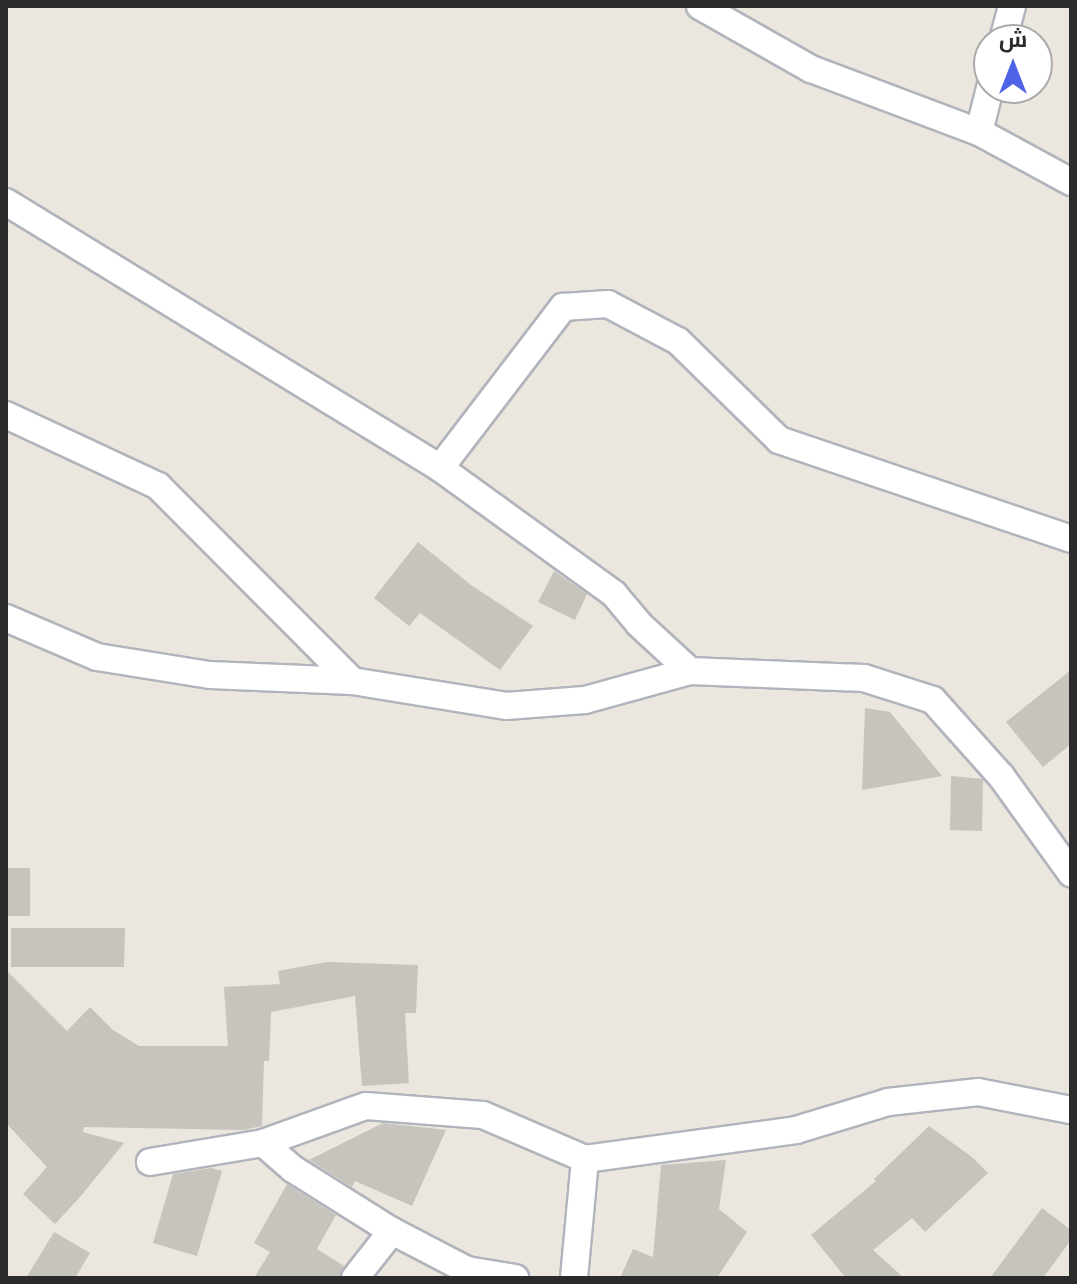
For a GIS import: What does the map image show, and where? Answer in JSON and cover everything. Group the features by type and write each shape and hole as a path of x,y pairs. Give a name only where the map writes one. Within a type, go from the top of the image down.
{"street":[{"path":"700,6 811,69 979,132 1071,182"},
{"path":"979,132 986,104"},
{"path":"6,202 440,468 614,594 639,624 690,671"},
{"path":"440,468 563,307 608,304 678,341 779,440 1071,539"},
{"path":"6,415 158,486 352,681"},
{"path":"6,618 97,657 210,675 352,681 506,706 585,700 690,671 864,678 933,700 1001,776 1071,873"},
{"path":"150,1162 263,1143 366,1106 483,1115 585,1159 796,1130 888,1102 978,1092 1071,1110"},
{"path":"263,1143 293,1169 392,1231 467,1270 515,1278"},
{"path":"574,1278 585,1159"},
{"path":"355,1278 392,1231"}],"building":[{"path":"418,542 471,585 533,626 500,670 420,613 409,626 374,598"},
{"path":"554,571 587,594 575,620 538,602"},
{"path":"1071,670 1071,744 1043,767 1006,722"},
{"path":"865,708 890,712 942,776 862,790"},
{"path":"951,776 983,779 982,831 950,830"},
{"path":"6,868 30,868 30,916 6,916"},
{"path":"11,928 125,928 124,967 11,967"},
{"path":"327,962 418,965 416,1013 405,1013 409,1083 362,1086 355,996 271,1012 269,1061 264,1061 262,1126 244,1130 84,1127 83,1132 124,1143 80,1197 55,1224 23,1194 47,1167 6,1123 6,970 67,1031 90,1007 113,1030 139,1046 228,1046 224,987 280,984 278,971"},
{"path":"383,1123 446,1130 412,1206 355,1181 352,1187 309,1160"},
{"path":"929,1126 972,1157 988,1173 925,1232 912,1218 873,1250 904,1278 846,1278 811,1235 876,1181 874,1179"},
{"path":"726,1160 719,1209 747,1232 717,1278 620,1278 633,1249 653,1257 661,1165"},
{"path":"211,1168 222,1171 197,1256 153,1243 173,1174"},
{"path":"287,1184 336,1215 317,1249 344,1266 339,1278 254,1278 270,1252 254,1243"},
{"path":"1042,1208 1071,1230 1071,1240 1043,1278 990,1278"},
{"path":"54,1232 90,1253 75,1278 26,1278"}]}
